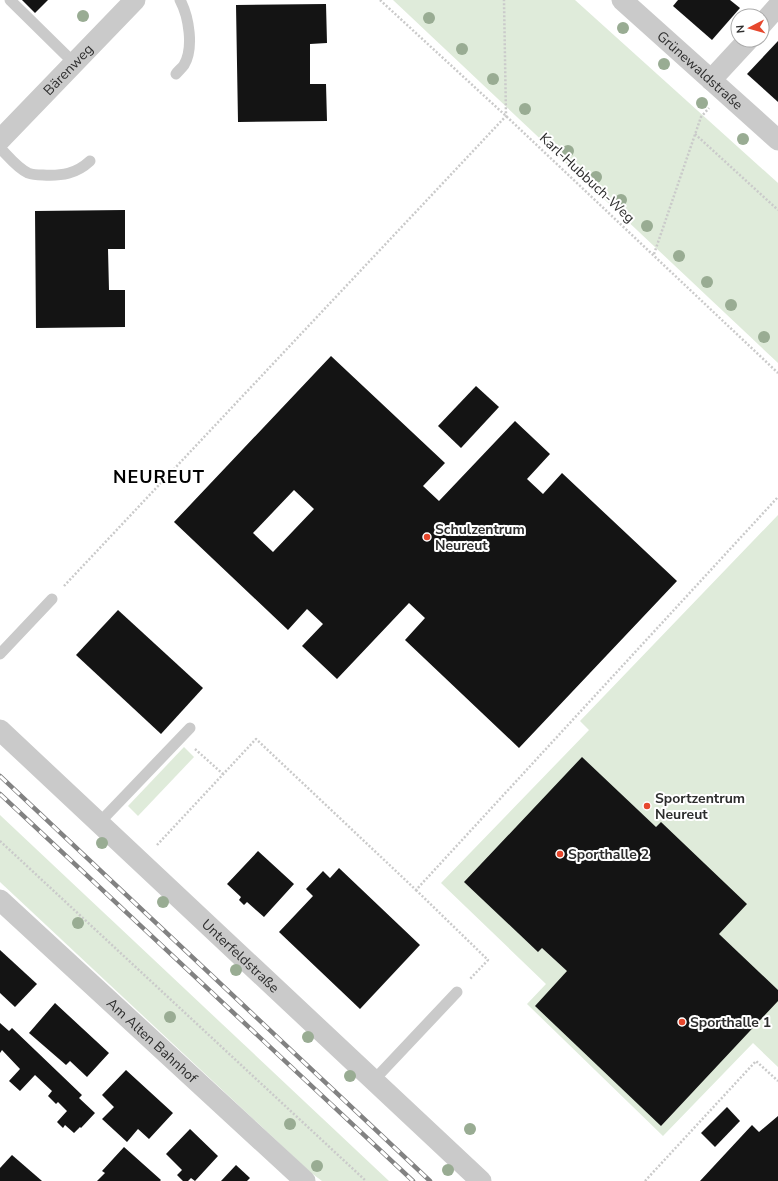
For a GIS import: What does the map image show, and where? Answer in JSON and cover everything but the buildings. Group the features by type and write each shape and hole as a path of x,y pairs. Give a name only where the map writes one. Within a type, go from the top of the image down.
{"street":[{"name":"Bärenweg","path":"0,140 135,0"},
{"name":"Grünewaldstraße","path":"622,0 778,140"},
{"path":"770,15 778,6"},
{"path":"718,86 743,48"},
{"name":"Unterfeldstraße","path":"0,730 481,1181"},
{"name":"Am Alten Bahnhof","path":"0,900 305,1181"}],"lane":[{"path":"10,0 74,63"},
{"path":"176,74 184,65 189,51 185,14 180,0"},
{"path":"0,148 19,167 34,175 67,175 83,168 90,161"},
{"path":"0,654 52,599"},
{"path":"99,823 190,728"},
{"path":"374,1080 457,992"}],"path":[{"name":"Karl-Hubbuch-Weg","path":"380,0 654,254 778,373"},
{"path":"52,599 506,116 504,0"},
{"path":"654,254 701,118 718,86"},
{"path":"695,134 778,210"},
{"path":"416,890 778,497"},
{"path":"181,737 223,774"},
{"path":"157,845 256,739 488,960 457,992"},
{"path":"0,841 366,1181"},
{"path":"645,1181 756,1061 778,1081"}],"green space":[{"path":"393,0 575,0 778,183 778,363"},
{"name":"Sportzentrum Neureut","path":"778,515 778,1067 753,1043 663,1136 527,1004 546,984 441,883 589,730 580,721"},
{"path":"184,747 194,757 138,816 128,806"},
{"path":"0,815 389,1181 322,1181 310,1172 0,882"}],"railway":[{"path":"0,776 430,1181"},
{"path":"0,794 413,1181"}],"place":[{"name":"Schulzentrum Neureut","path":"427,537"},
{"name":"Sportzentrum Neureut","path":"647,806"},
{"name":"Sporthalle 2","path":"560,854"},
{"name":"Sporthalle 1","path":"682,1022"}],"district":[{"name":"NEUREUT","path":"159,477"}]}
